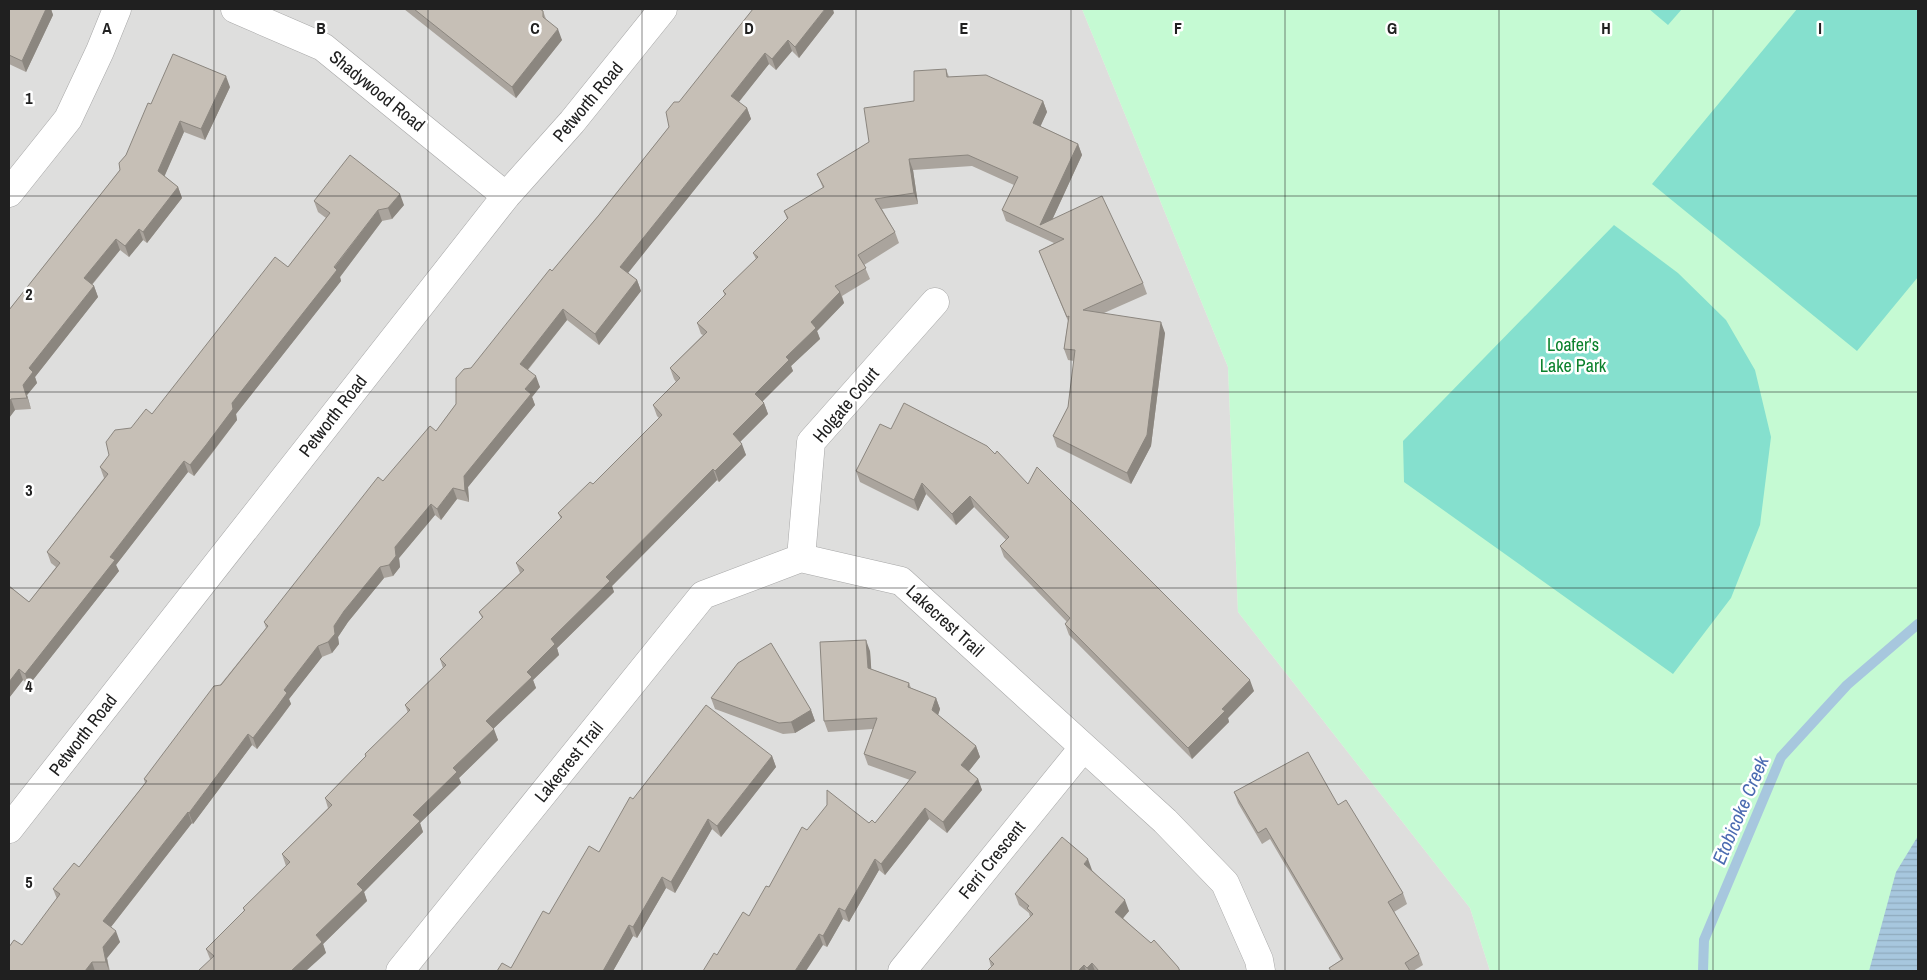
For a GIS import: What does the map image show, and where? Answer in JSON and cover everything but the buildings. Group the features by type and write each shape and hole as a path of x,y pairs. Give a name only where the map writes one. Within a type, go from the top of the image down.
{"street":[{"path":"9,193 68,119 100,51 117,9"},
{"name":"Shadywood Road","path":"235,9 323,47 506,196"},
{"name":"Petworth Road","path":"9,829 506,196 572,122 664,9"},
{"name":"Holgate Court","path":"801,558 811,442 935,302"},
{"name":"Lakecrest Trail","path":"400,971 703,595 801,558 901,581 1165,821 1225,883 1259,960 1261,971"},
{"name":"Ferri Crescent","path":"902,971 1083,748"}],"shaded area":[{"path":"9,9 1082,9 1228,367 1238,612 1470,908 1490,971 9,971"},
{"path":"1918,836 1918,971 1869,971 1896,872"}],"green space":[{"name":"Loafer's Lake Park","path":"1082,9 1918,9 1918,971 1490,971 1470,908 1238,612 1228,367"},
{"path":"1649,9 1682,9 1668,25"},
{"path":"1797,9 1918,9 1918,277 1857,351 1652,184"},
{"path":"1614,225 1678,273 1726,320 1755,370 1771,437 1760,525 1731,598 1673,674 1404,482 1403,441"}],"waterway":[{"name":"Etobicoke Creek","path":"1703,971 1704,940 1781,757 1847,685 1918,624"}]}
